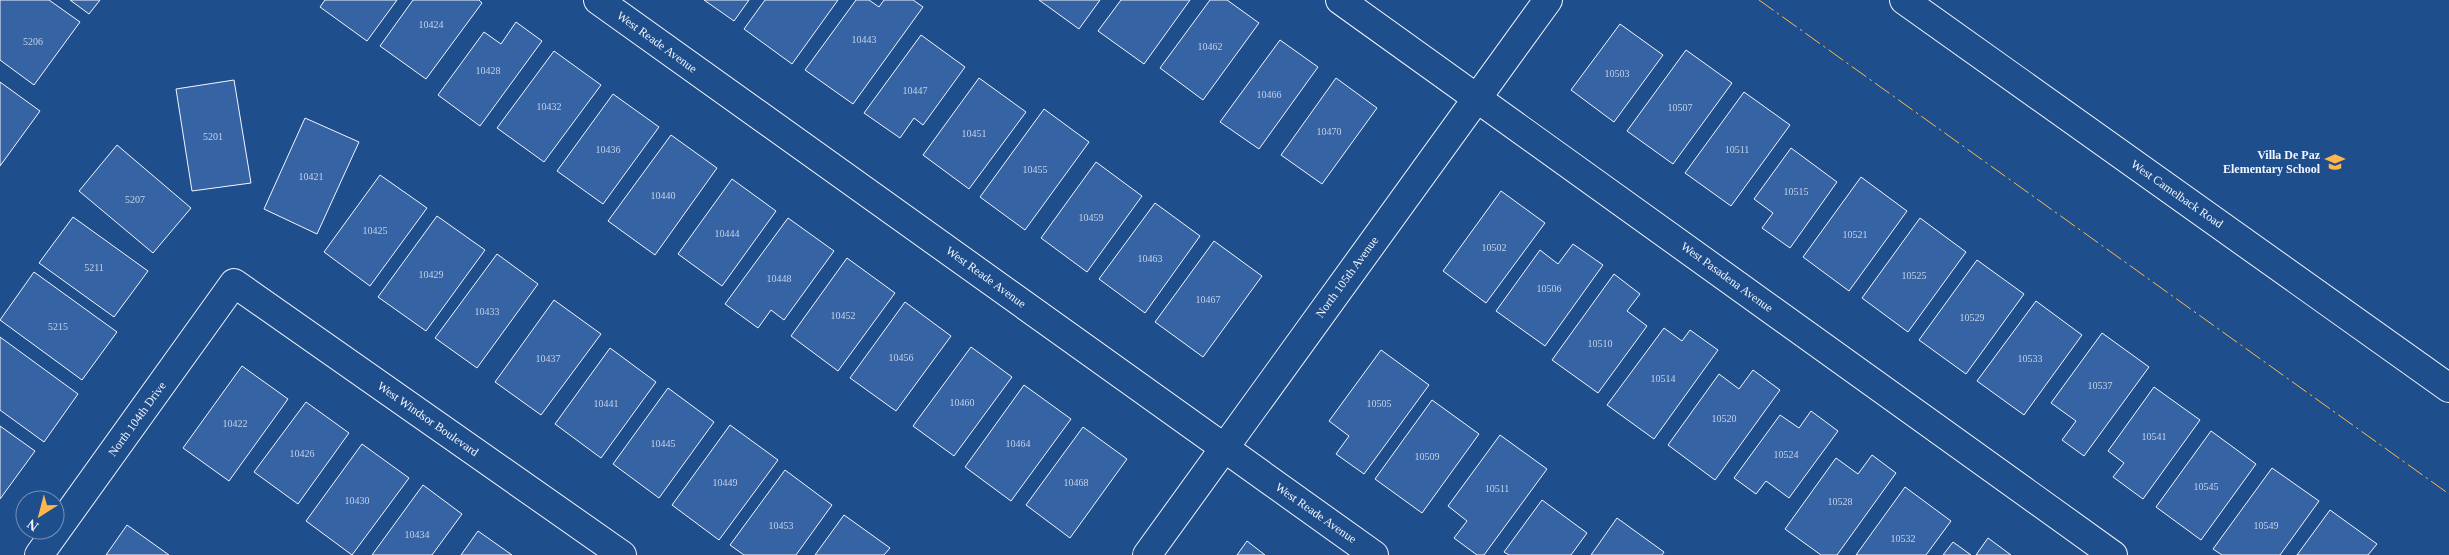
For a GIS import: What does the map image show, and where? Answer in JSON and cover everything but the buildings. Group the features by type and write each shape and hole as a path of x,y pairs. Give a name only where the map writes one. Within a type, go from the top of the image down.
{"street":[{"name":"West Reade Avenue","path":"598,0 1374,555"},
{"name":"West Pasadena Avenue","path":"1340,0 2113,555"},
{"name":"North 105th Avenue","path":"1147,555 1548,0"},
{"name":"West Camelback Road","path":"1904,0 2449,388"},
{"name":"North 104th Drive","path":"40,555 234,283"},
{"name":"West Windsor Boulevard","path":"234,283 622,555"}],"power":[{"path":"1759,0 2449,494"}],"place":[{"name":"Villa De Paz Elementary School","path":"2335,162"}]}
